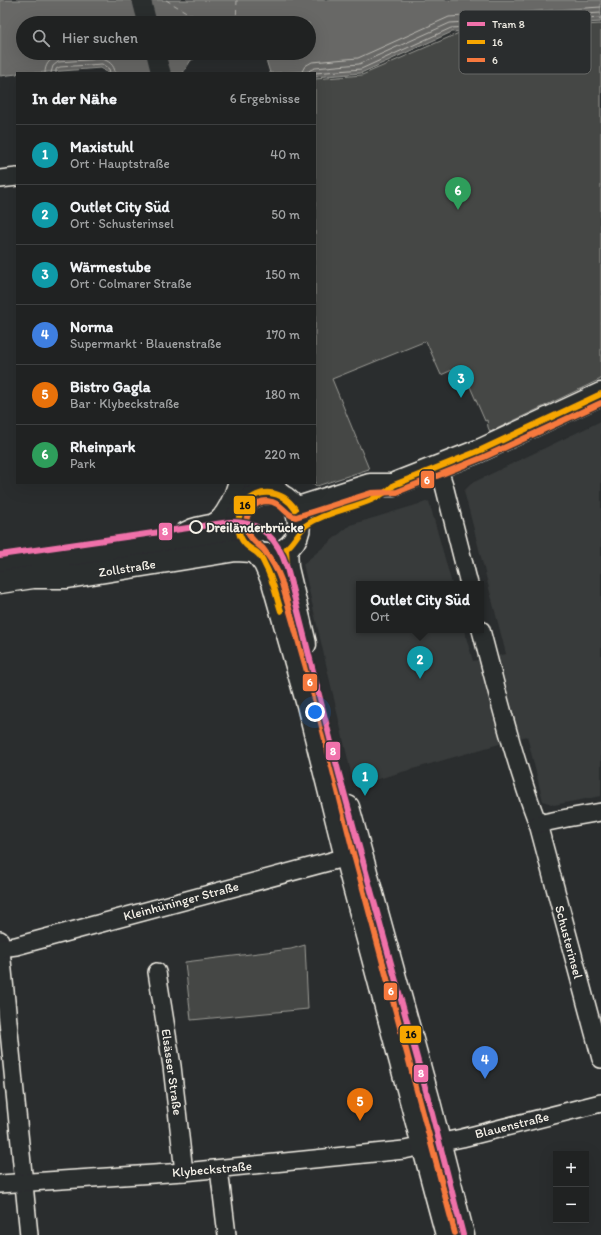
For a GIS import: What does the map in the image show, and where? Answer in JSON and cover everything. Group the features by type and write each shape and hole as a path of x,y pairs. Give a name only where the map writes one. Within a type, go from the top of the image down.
{"main road":[{"path":"463,1235 431,1144 354,855 308,705 273,582 264,564 255,552 242,541 238,527 238,516 247,502 246,488 262,494 267,493 285,496 370,485 394,485 481,450 601,394"},
{"path":"298,531 315,520 376,498 387,492 394,485"},
{"path":"255,552 269,555 275,554 286,549 294,541 298,531 299,520 285,496"},
{"name":"Zollstraße","path":"0,566 109,552 213,534 238,527"},
{"path":"286,549 286,565 339,774 354,855"},
{"name":"Zollstraße","path":"0,582 34,577 68,576 236,550 255,552"},
{"path":"431,1144 447,1235"}],"street":[{"path":"0,179 16,177"},
{"path":"438,467 468,581"},
{"path":"173,541 188,529 217,520 234,494 246,488"},
{"name":"Schusterinsel","path":"482,633 499,702 528,798 538,824 601,1059"},
{"path":"538,824 601,812"},
{"name":"Kleinhüninger Straße","path":"0,944 16,946 354,855"},
{"path":"0,944 29,1235"},
{"name":"Elsässer Straße","path":"158,972 172,1066 184,1172"},
{"name":"Blauenstraße","path":"431,1144 601,1102"},
{"name":"Klybeckstraße","path":"0,1184 219,1169 404,1150 431,1144"},
{"path":"219,1169 227,1235"}],"shaded area":[{"path":"601,24 601,379 490,432 487,420 485,421 461,366 441,375 426,341 332,379 369,469 317,486 312,484 316,484 316,79 362,75 459,33 459,74 591,74 591,25"},
{"path":"601,421 601,796 554,805 543,801 527,736 354,786 303,564 350,525 429,501 451,581 356,581 356,633 465,633 473,661 506,654 464,491 472,483"},
{"path":"172,526 173,530 0,561 0,551"},
{"path":"305,945 308,1009 191,1020 185,962 291,949"}],"water":[{"path":"0,0 601,0 601,22 591,23 591,10 459,10 459,32 452,32 361,73 316,77 316,72 310,71 270,72 266,60 316,60 316,16 16,16 16,60 191,60 184,72 107,72 101,68 48,72 16,72 16,74 0,76"}],"pier":[{"path":"132,0 151,0 155,16 136,16"},
{"path":"148,60 167,60 171,72 151,72"}],"ferry route":[{"path":"166,0 193,16"},
{"path":"236,16 237,0"}],"tram line":[{"name":"8","path":"0,555 230,522 241,522 260,528 279,548 287,568 339,774 428,1098 463,1235"}],"transit line":[{"name":"16","path":"463,1235 428,1098 339,774 287,568 286,549 304,527 318,518 364,503 385,493 394,485 481,450 601,394"},
{"name":"6","path":"455,1233 354,855 316,703 281,580 267,553 248,533 246,521 251,509 256,504 267,501 277,504 289,514 296,517 371,493 397,492 484,457 601,403"},
{"name":"16","path":"281,611 268,570 260,556 242,541 238,524 240,513 246,503 254,496 263,493 281,496 295,509"}],"place":[{"name":"Rheinpark","path":"458,210"},
{"name":"Wärmestube","path":"461,398"},
{"name":"Dreiländerbrücke","path":"196,527"},
{"name":"Outlet City Süd","path":"420,679"},
{"name":"Maxistuhl","path":"365,796"},
{"name":"Norma","path":"485,1079"},
{"name":"Bistro Gagla","path":"360,1121"}]}
